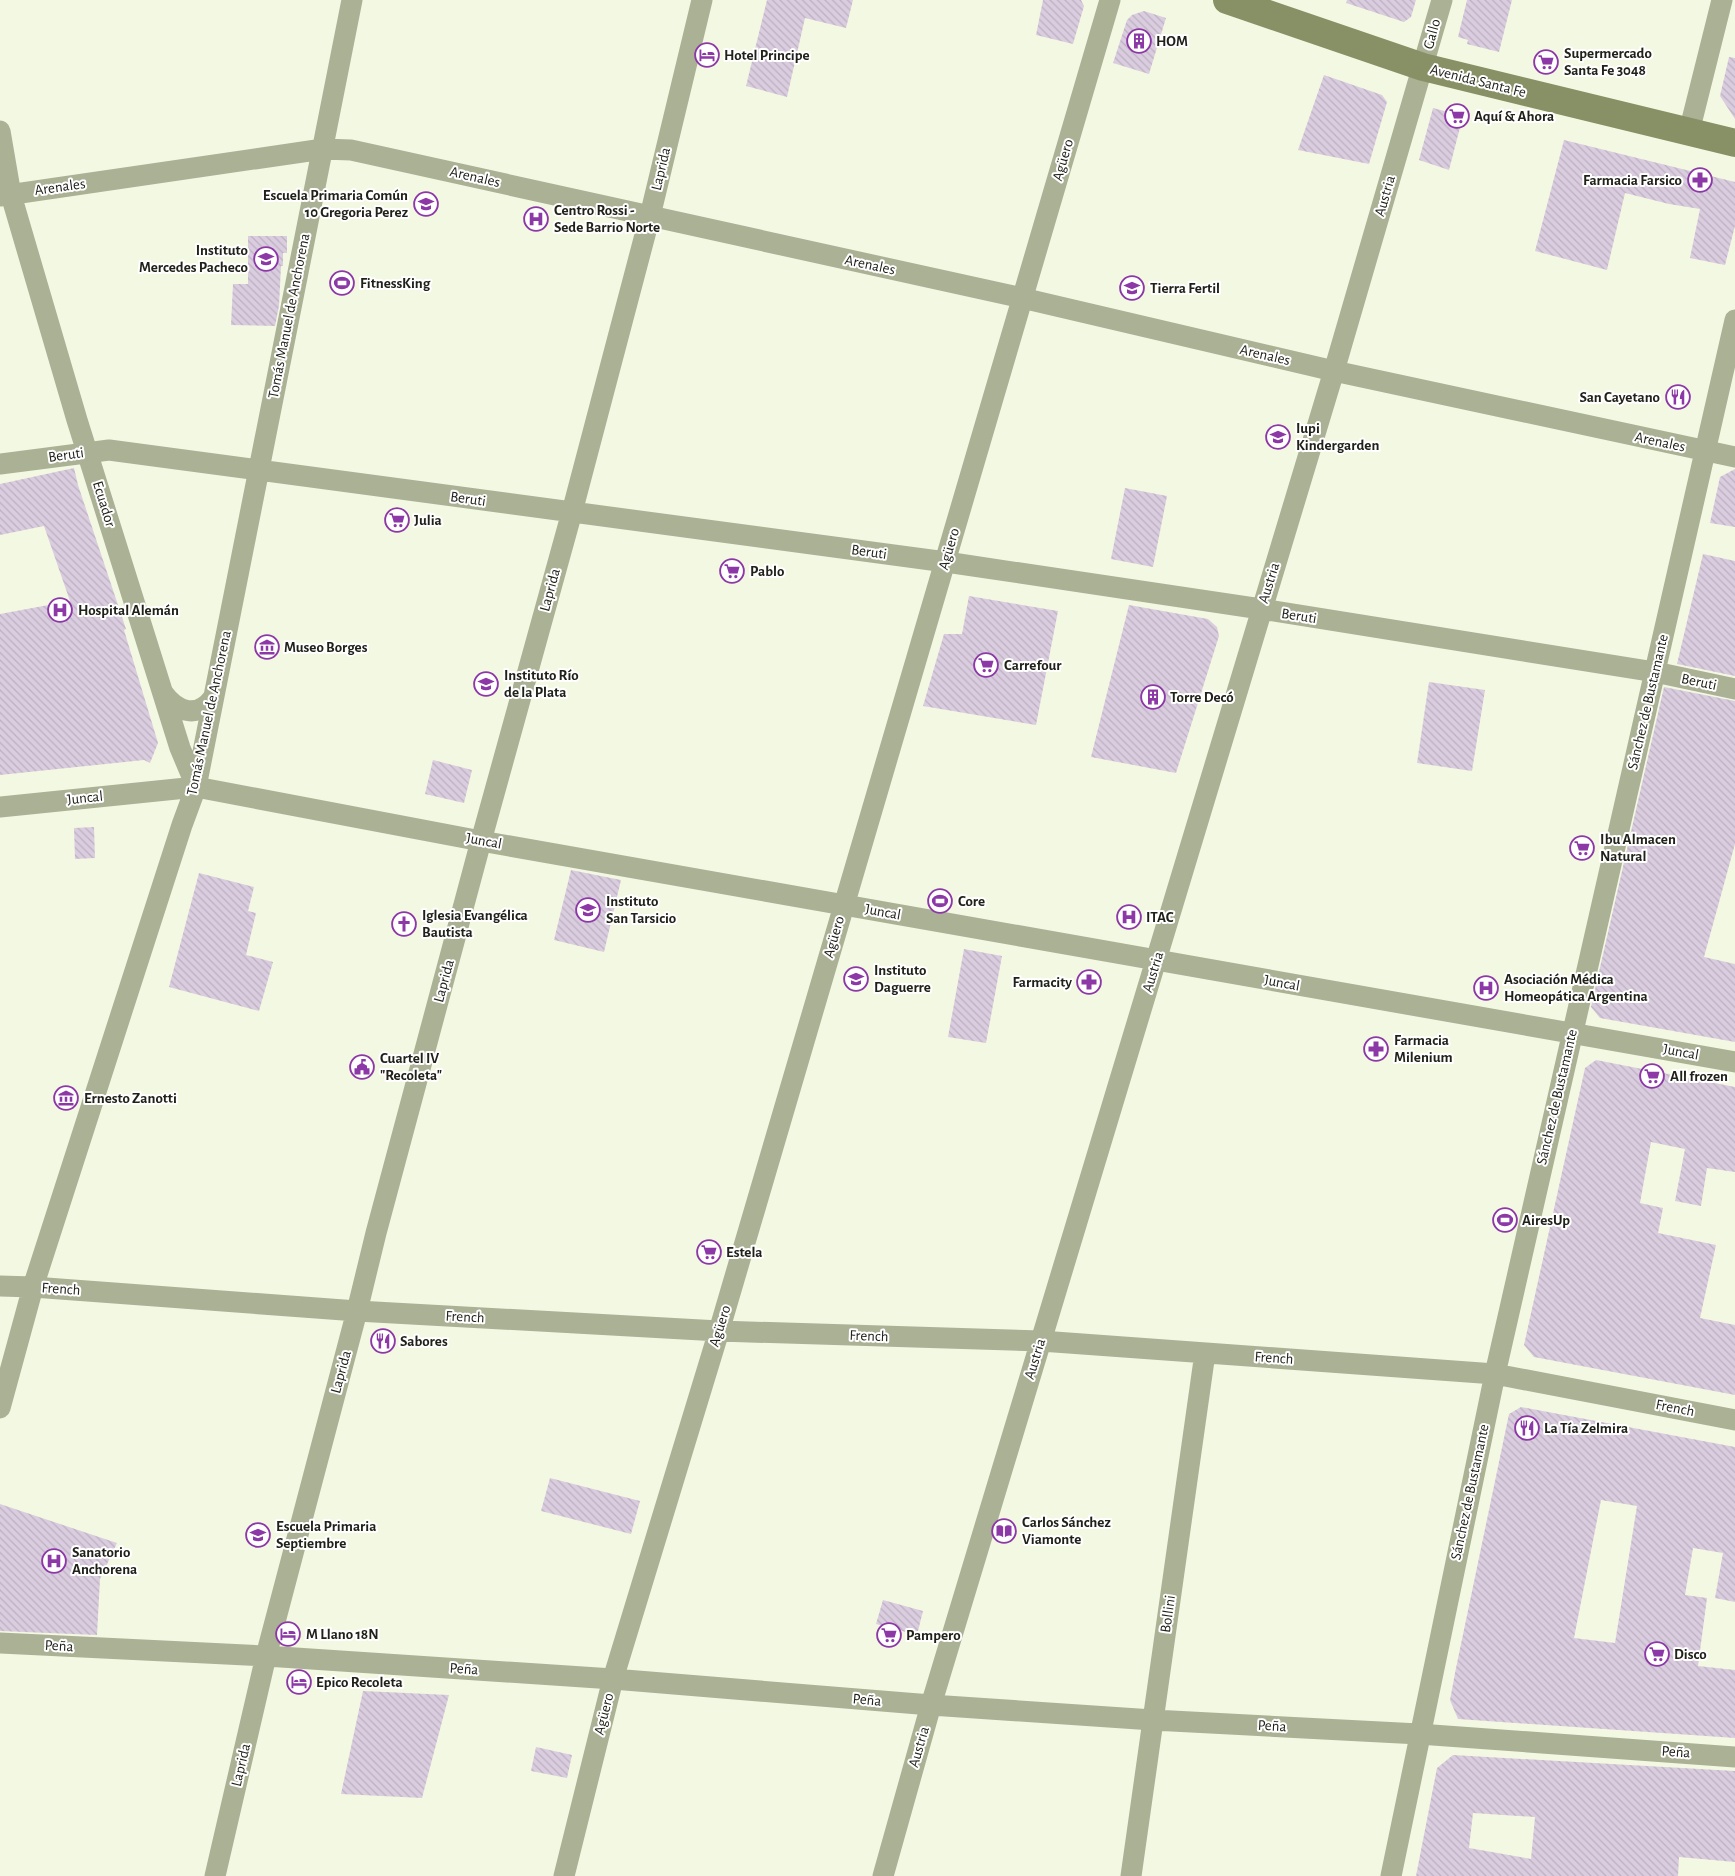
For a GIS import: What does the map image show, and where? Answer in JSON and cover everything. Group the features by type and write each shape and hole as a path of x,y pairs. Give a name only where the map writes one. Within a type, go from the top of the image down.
{"main road":[{"name":"Avenida Santa Fe","path":"1226,0 1423,67 1735,143"}],"street":[{"name":"Tomás Manuel de Anchorena","path":"0,1408 33,1287 182,824 196,787 212,698 352,0"},
{"name":"Laprida","path":"215,1876 266,1656 376,1233 481,841 572,512 650,216 702,0"},
{"name":"Agüero","path":"564,1876 613,1679 719,1331 1110,0"},
{"name":"Gallo","path":"1423,67 1442,0"},
{"path":"1689,132 1722,0"},
{"name":"Austria","path":"883,1876 931,1705 1334,371 1423,67"},
{"name":"Ecuador","path":"0,131 6,195 180,748 196,787"},
{"name":"Arenales","path":"6,195 322,149 351,150 1022,298 1334,371 1735,458"},
{"name":"Sánchez de Bustamante","path":"1391,1876 1494,1374 1735,320"},
{"name":"Beruti","path":"0,464 109,450 946,562 1261,609 1655,672 1735,689"},
{"path":"163,694 174,706 190,711 200,710 212,698"},
{"name":"Juncal","path":"0,807 196,787 481,841 1735,1062"},
{"name":"French","path":"0,1286 357,1311 719,1331 1041,1341 1494,1374 1735,1420"},
{"name":"Bollini","path":"1131,1876 1205,1353"},
{"name":"Peña","path":"0,1643 266,1656 613,1679 931,1705 1153,1720 1419,1734 1735,1756"}],"building":[{"path":"767,0 853,0 846,28 805,18 787,97 746,86"},
{"path":"1043,0 1081,0 1084,6 1073,44 1036,35"},
{"path":"1347,0 1416,0 1411,17 1404,22 1346,3"},
{"path":"1467,0 1512,0 1499,52 1467,44 1468,40 1458,37"},
{"name":"HOM","path":"1144,11 1166,18 1149,74 1113,63 1127,20 1132,15"},
{"path":"1729,57 1735,58 1735,119 1720,96"},
{"path":"1324,75 1382,95 1387,102 1369,164 1298,150"},
{"path":"1433,108 1463,116 1449,170 1419,160"},
{"path":"1564,140 1735,182 1735,226 1725,265 1690,258 1700,209 1669,204 1625,193 1607,270 1535,251"},
{"path":"248,236 287,236 287,253 283,253 279,306 275,326 231,325 233,284 248,284"},
{"name":"Hospital Alemán","path":"74,468 126,629 124,630 158,743 150,763 144,760 0,775 0,614 70,601 44,526 0,535 0,484"},
{"path":"1735,469 1735,527 1710,523 1720,477"},
{"path":"1125,488 1167,496 1153,567 1111,559"},
{"path":"1703,554 1735,561 1735,676 1677,664"},
{"path":"969,596 1058,611 1036,725 923,706 944,634 962,634"},
{"name":"Torre Decó","path":"1129,605 1208,619 1217,627 1219,636 1176,773 1091,757"},
{"path":"1429,682 1485,690 1472,771 1417,763"},
{"path":"1664,687 1735,701 1735,844 1704,957 1735,964 1735,1042 1600,1018 1591,1007"},
{"path":"433,760 472,770 464,803 425,794"},
{"path":"94,827 95,858 75,859 74,828"},
{"name":"Instituto San Tarsicio","path":"571,870 621,880 604,952 554,940"},
{"path":"199,873 254,887 248,911 256,913 246,955 273,962 259,1011 169,987"},
{"path":"964,949 1002,956 986,1043 948,1037"},
{"path":"1596,1060 1735,1087 1735,1172 1707,1168 1701,1206 1675,1201 1685,1149 1651,1142 1640,1203 1663,1208 1658,1233 1716,1245 1700,1318 1735,1325 1735,1395 1534,1357 1524,1345 1585,1068"},
{"path":"1521,1407 1735,1447 1735,1602 1715,1598 1723,1553 1693,1548 1685,1595 1707,1598 1698,1666 1735,1670 1735,1738 1458,1719 1450,1700 1509,1414","holes":["1601,1500 1637,1506 1615,1643 1574,1638"]},
{"path":"550,1478 640,1501 631,1534 541,1511"},
{"name":"Sanatorio Anchorena","path":"0,1504 117,1543 100,1579 97,1635 0,1631"},
{"path":"883,1600 923,1611 917,1635 876,1624"},
{"path":"363,1691 449,1695 422,1798 341,1794"},
{"path":"536,1747 572,1755 567,1778 531,1771"},
{"path":"1453,1755 1735,1771 1735,1862 1679,1857 1678,1876 1416,1876 1437,1768","holes":["1473,1813 1535,1817 1531,1859 1469,1848"]}],"place":[{"name":"HOM","path":"1139,41"},
{"name":"Hotel Principe","path":"707,55"},
{"name":"Supermercado Santa Fe 3048","path":"1546,62"},
{"name":"Aquí & Ahora","path":"1457,116"},
{"name":"Farmacia Farsico","path":"1700,180"},
{"name":"Escuela Primaria Común 10 Gregoria Perez","path":"426,204"},
{"name":"Centro Rossi - Sede Barrio Norte","path":"536,219"},
{"name":"Instituto Mercedes Pacheco","path":"266,259"},
{"name":"FitnessKing","path":"342,283"},
{"name":"Tierra Fertil","path":"1132,288"},
{"name":"San Cayetano","path":"1678,397"},
{"name":"Iupi Kindergarden","path":"1278,437"},
{"name":"Julia","path":"397,520"},
{"name":"Pablo","path":"732,571"},
{"name":"Hospital Alemán","path":"60,610"},
{"name":"Museo Borges","path":"267,647"},
{"name":"Carrefour","path":"986,665"},
{"name":"Instituto Río de la Plata","path":"486,684"},
{"name":"Torre Decó","path":"1153,697"},
{"name":"Ibu Almacen Natural","path":"1582,848"},
{"name":"Core","path":"940,901"},
{"name":"Instituto San Tarsicio","path":"588,910"},
{"name":"ITAC","path":"1129,917"},
{"name":"Iglesia Evangélica Bautista","path":"404,924"},
{"name":"Instituto Daguerre","path":"856,979"},
{"name":"Farmacity","path":"1089,982"},
{"name":"Asociación Médica Homeopática Argentina","path":"1486,988"},
{"name":"Farmacia Milenium","path":"1376,1049"},
{"name":"Cuartel IV \"Recoleta\"","path":"362,1067"},
{"name":"All frozen","path":"1652,1076"},
{"name":"Ernesto Zanotti","path":"66,1098"},
{"name":"AiresUp","path":"1505,1220"},
{"name":"Estela","path":"709,1252"},
{"name":"Sabores","path":"383,1341"},
{"name":"La Tía Zelmira","path":"1527,1428"},
{"name":"Carlos Sánchez Viamonte","path":"1004,1531"},
{"name":"Escuela Primaria Septiembre","path":"258,1535"},
{"name":"Sanatorio Anchorena","path":"54,1561"},
{"name":"M Llano 18N","path":"288,1634"},
{"name":"Pampero","path":"889,1635"},
{"name":"Disco","path":"1657,1654"},
{"name":"Epico Recoleta","path":"299,1682"}]}
